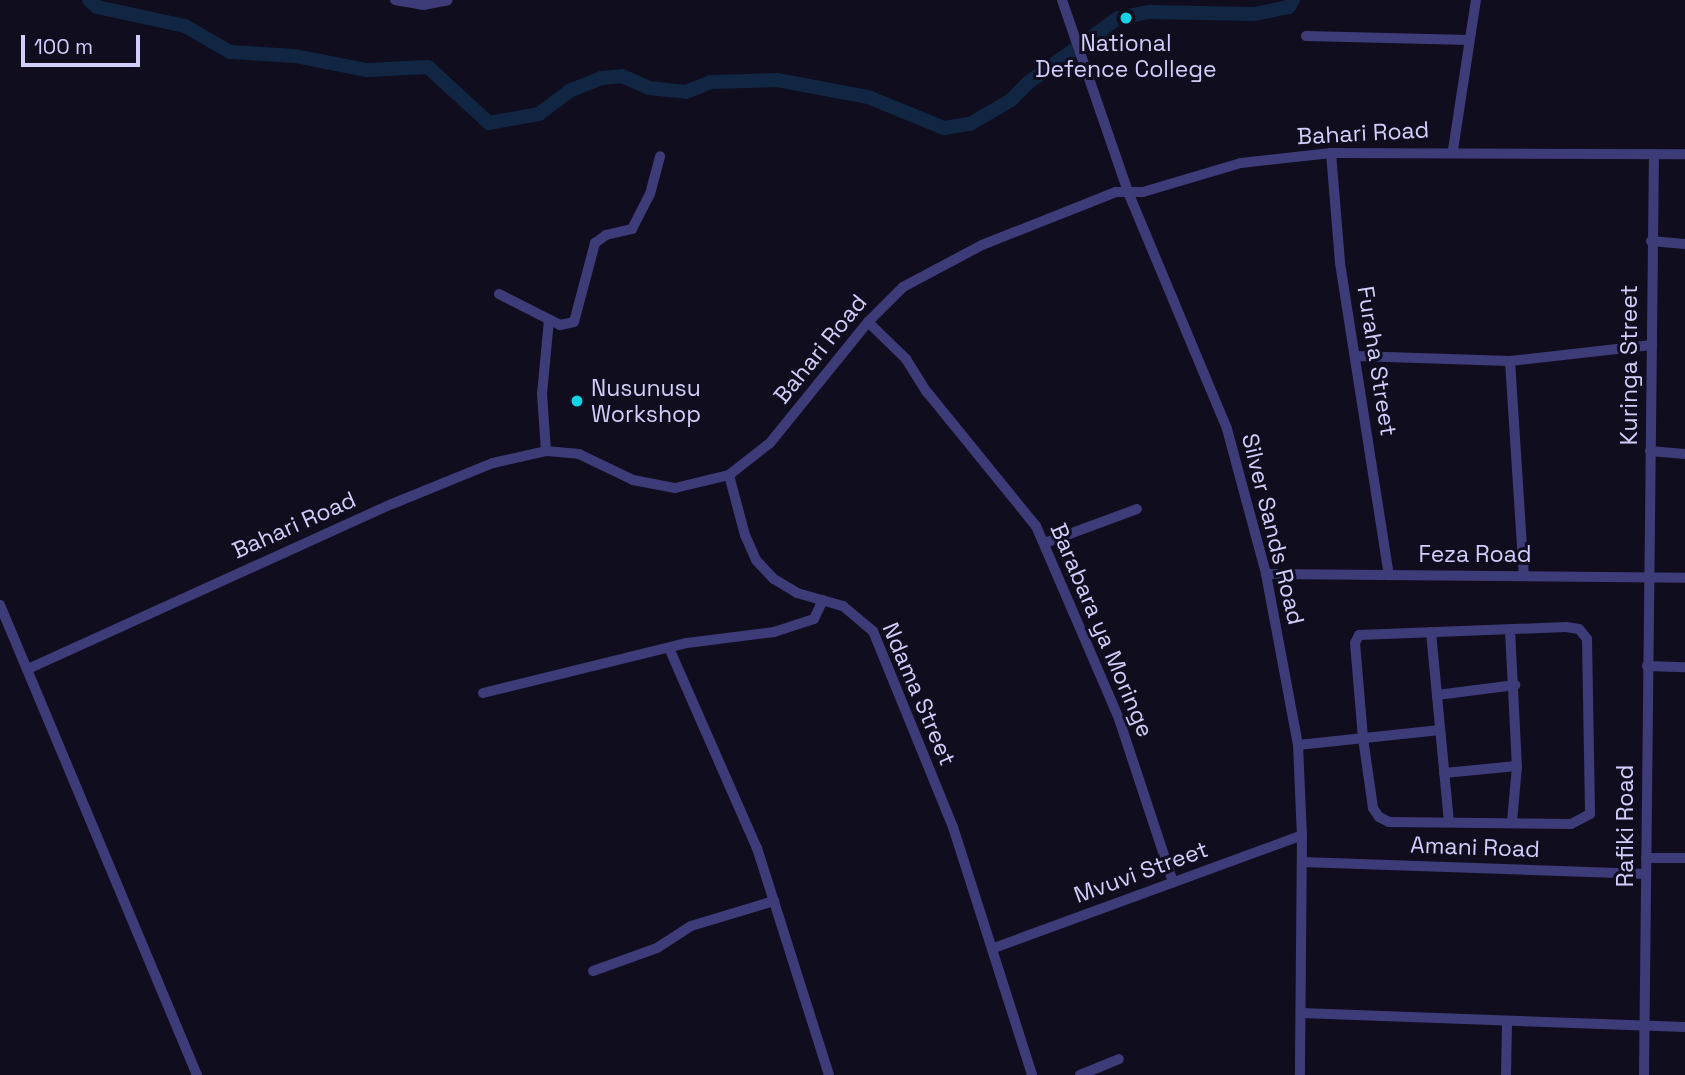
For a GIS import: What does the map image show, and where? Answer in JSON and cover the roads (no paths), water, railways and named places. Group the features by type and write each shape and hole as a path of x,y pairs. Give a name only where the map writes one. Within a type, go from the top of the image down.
{"street":[{"path":"395,0 423,5 448,0"},
{"name":"Silver Sands Road","path":"1062,0 1128,192 1227,429 1266,575 1298,745 1302,835 1301,1075"},
{"path":"1453,150 1476,0"},
{"path":"1306,36 1469,40"},
{"name":"Bahari Road","path":"30,668 426,489 493,463 545,451 579,454 633,480 675,488 729,475 771,443 868,322 903,287 929,271 1116,192 1143,192 1241,163 1331,153 1453,150 1685,155"},
{"name":"Furaha Street","path":"1331,153 1334,222 1389,575"},
{"name":"Kuringa Street","path":"1649,578 1654,154"},
{"path":"499,294 565,326 578,318 595,243 632,229 650,194 660,156"},
{"path":"1651,241 1685,244"},
{"path":"545,451 542,394 550,320"},
{"name":"Barabara ya Moringe","path":"868,322 906,359 928,392 1036,526 1119,719 1173,882"},
{"path":"1356,356 1510,361 1652,345"},
{"path":"1510,361 1524,575"},
{"path":"1650,452 1685,454"},
{"name":"Ndama Street","path":"729,475 735,506 756,559 774,579 797,593 823,600 860,616 873,631 953,827 994,948 1032,1075"},
{"path":"1045,543 1137,509"},
{"name":"Feza Road","path":"1266,575 1685,578"},
{"name":"Rafiki Road","path":"1644,1075 1649,578"},
{"path":"483,693 669,648 740,640 804,624 817,615 823,600"},
{"path":"0,605 30,668 163,1003 197,1075"},
{"path":"1572,627 1587,639 1593,807 1584,819 1571,824 1389,822 1379,817 1373,808 1363,738 1356,639 1368,632 1510,630 1572,627"},
{"path":"1510,630 1515,685 1517,766 1512,822"},
{"path":"1431,632 1448,822"},
{"path":"669,648 729,779 774,901 829,1075"},
{"path":"1647,667 1685,667"},
{"path":"1437,695 1515,685"},
{"path":"1298,745 1440,730"},
{"path":"1444,773 1517,766"},
{"name":"Mvuvi Street","path":"994,948 1302,835"},
{"path":"1646,858 1685,858"},
{"name":"Amani Road","path":"1302,862 1646,874"},
{"path":"593,971 657,948 691,926 774,901"},
{"path":"1301,1013 1685,1027"},
{"path":"1506,1075 1507,1021"},
{"path":"1080,1075 1102,1071 1119,1059"}],"waterway":[{"path":"89,0 97,7 185,26 230,52 295,56 366,70 428,67 489,123 539,114 569,91 601,78 622,76 649,88 686,92 711,82 777,80 868,97 944,128 970,124 1011,100 1029,82 1118,18 1150,12 1255,14 1289,7 1293,0"}],"place":[{"name":"National Defence College","path":"1126,18"},
{"name":"Nusunusu Workshop","path":"577,401"}]}
